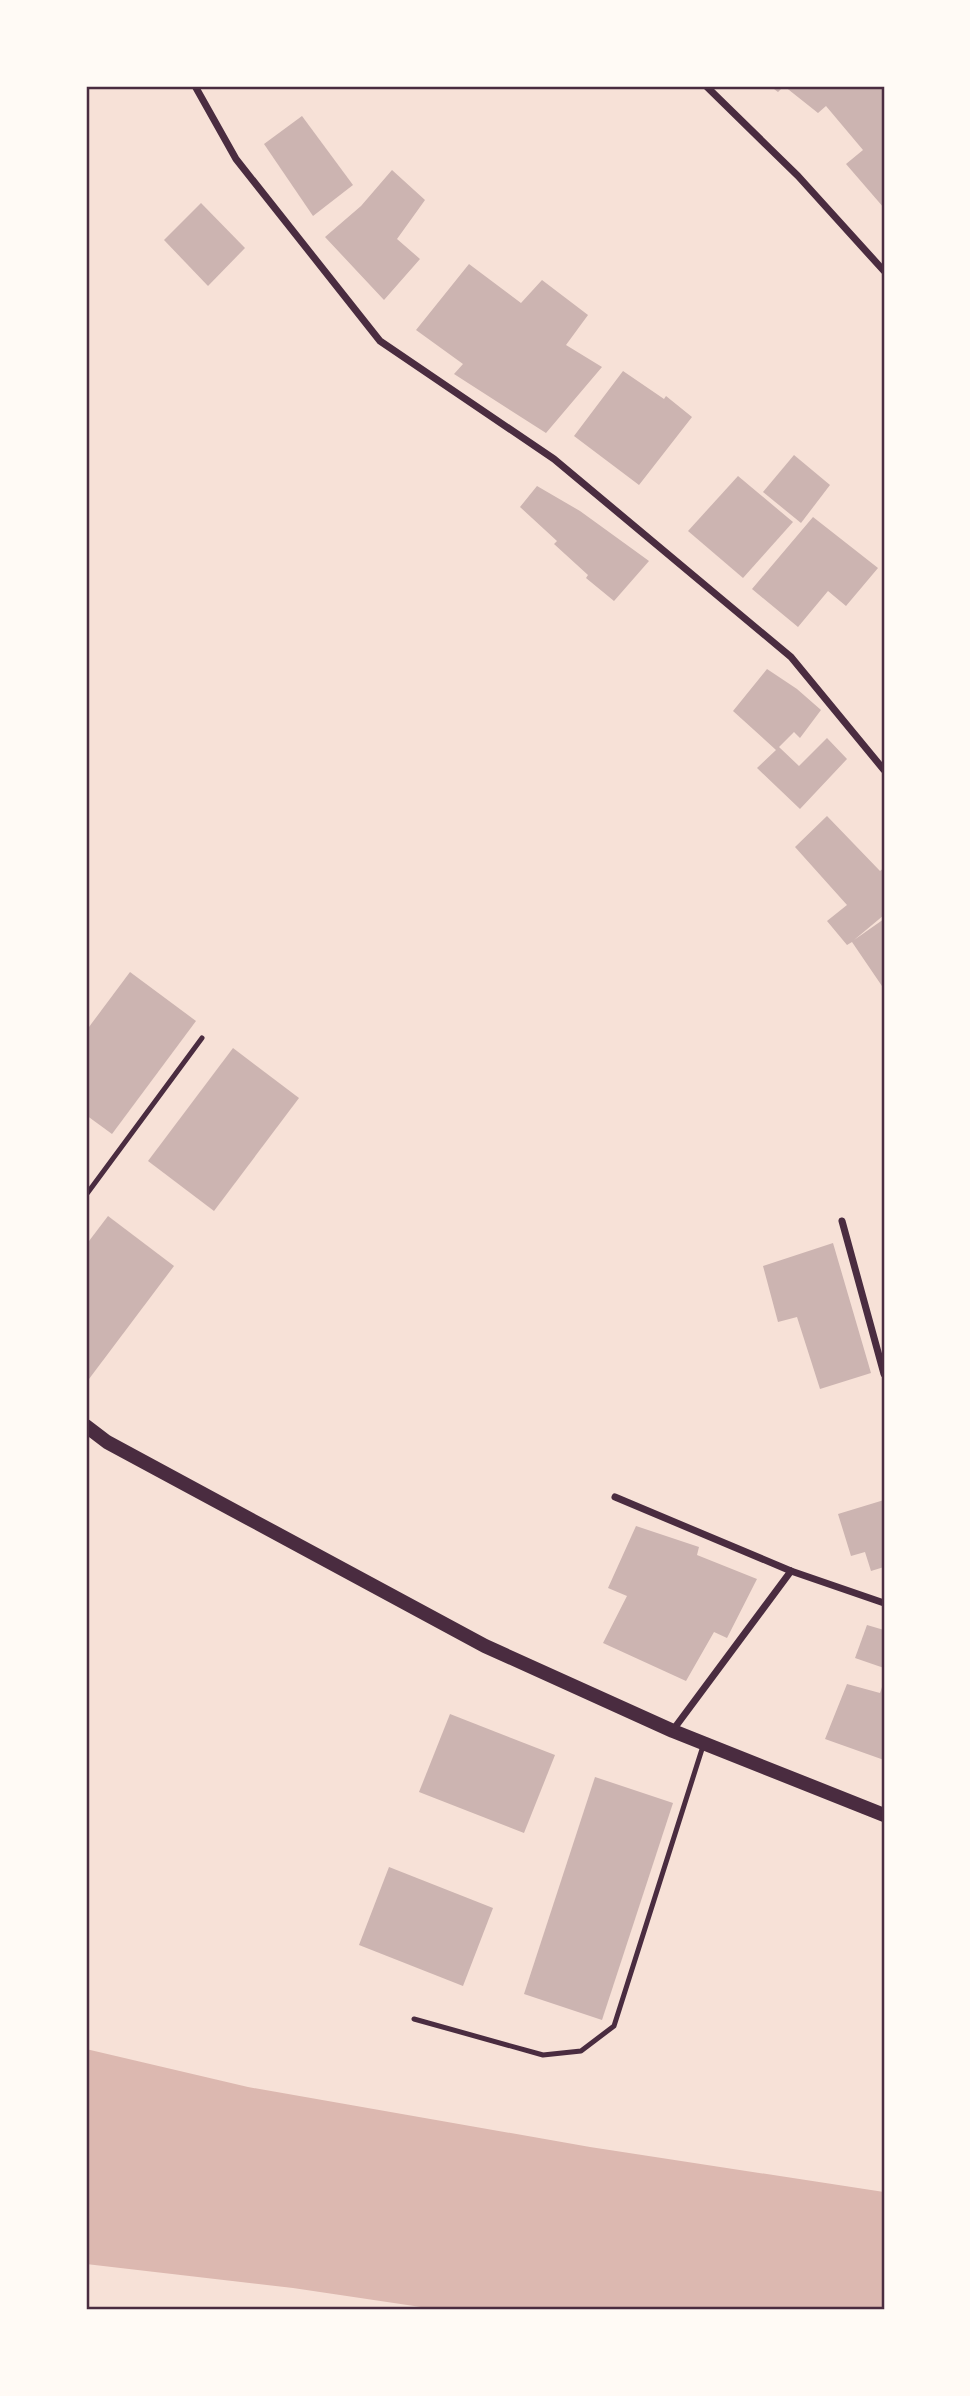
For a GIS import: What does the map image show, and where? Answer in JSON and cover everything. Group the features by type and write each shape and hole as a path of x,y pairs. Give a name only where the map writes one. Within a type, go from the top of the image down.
{"main road":[{"path":"86,1426 107,1441 485,1646 673,1731 884,1815"}],"street":[{"path":"195,86 236,159 380,341 554,459 791,657 884,770"},
{"path":"706,86 798,176 884,271"},
{"path":"842,1221 884,1374"},
{"path":"615,1497 791,1571 884,1603"},
{"path":"673,1731 791,1571"}],"lane":[{"path":"86,1195 202,1038"},
{"path":"414,2019 543,2055 581,2051 614,2026 704,1743"}],"shaded area":[{"path":"86,2049 248,2087 590,2147 884,2192 884,2310 441,2310 293,2288 86,2264"}],"building":[{"path":"770,86 784,86 778,92"},
{"path":"784,86 884,86 884,208 846,164 863,150 826,106 818,113"},
{"path":"302,116 353,185 313,216 264,144"},
{"path":"392,170 425,200 397,239 420,259 384,300 325,237 361,206"},
{"path":"201,203 245,248 208,286 164,240"},
{"path":"469,264 521,303 542,280 588,315 566,345 602,367 546,433 454,374 463,364 416,330"},
{"path":"623,371 664,399 666,396 692,417 639,485 574,436"},
{"path":"794,455 830,485 801,523 763,492"},
{"path":"738,476 793,522 743,578 688,531"},
{"path":"537,486 580,511 649,561 614,601 586,578 588,575 554,544 557,541 520,507"},
{"path":"813,517 878,568 846,606 828,591 798,627 752,589"},
{"path":"767,669 797,689 821,710 800,738 794,732 779,747 799,766 827,738 847,759 800,809 757,768 776,750 733,711"},
{"path":"827,816 880,871 884,868 884,915 854,940 884,919 884,989 852,942 847,945 827,921 847,905 795,847"},
{"path":"130,972 196,1021 112,1134 86,1115 86,1031"},
{"path":"233,1048 299,1098 214,1211 148,1161"},
{"path":"108,1216 174,1266 89,1379 86,1376 86,1245"},
{"path":"833,1243 871,1373 820,1389 797,1317 778,1322 763,1266"},
{"path":"884,1500 884,1567 871,1571 865,1552 851,1556 838,1514"},
{"path":"636,1526 699,1547 697,1555 757,1579 727,1638 714,1632 686,1681 603,1643 627,1596 608,1588"},
{"path":"867,1625 884,1630 884,1668 855,1658"},
{"path":"884,1681 884,1760 825,1739 847,1684 880,1693"},
{"path":"450,1714 555,1755 524,1833 419,1792"},
{"path":"595,1777 673,1803 602,2020 524,1994"},
{"path":"389,1867 493,1908 463,1986 359,1945"}]}
